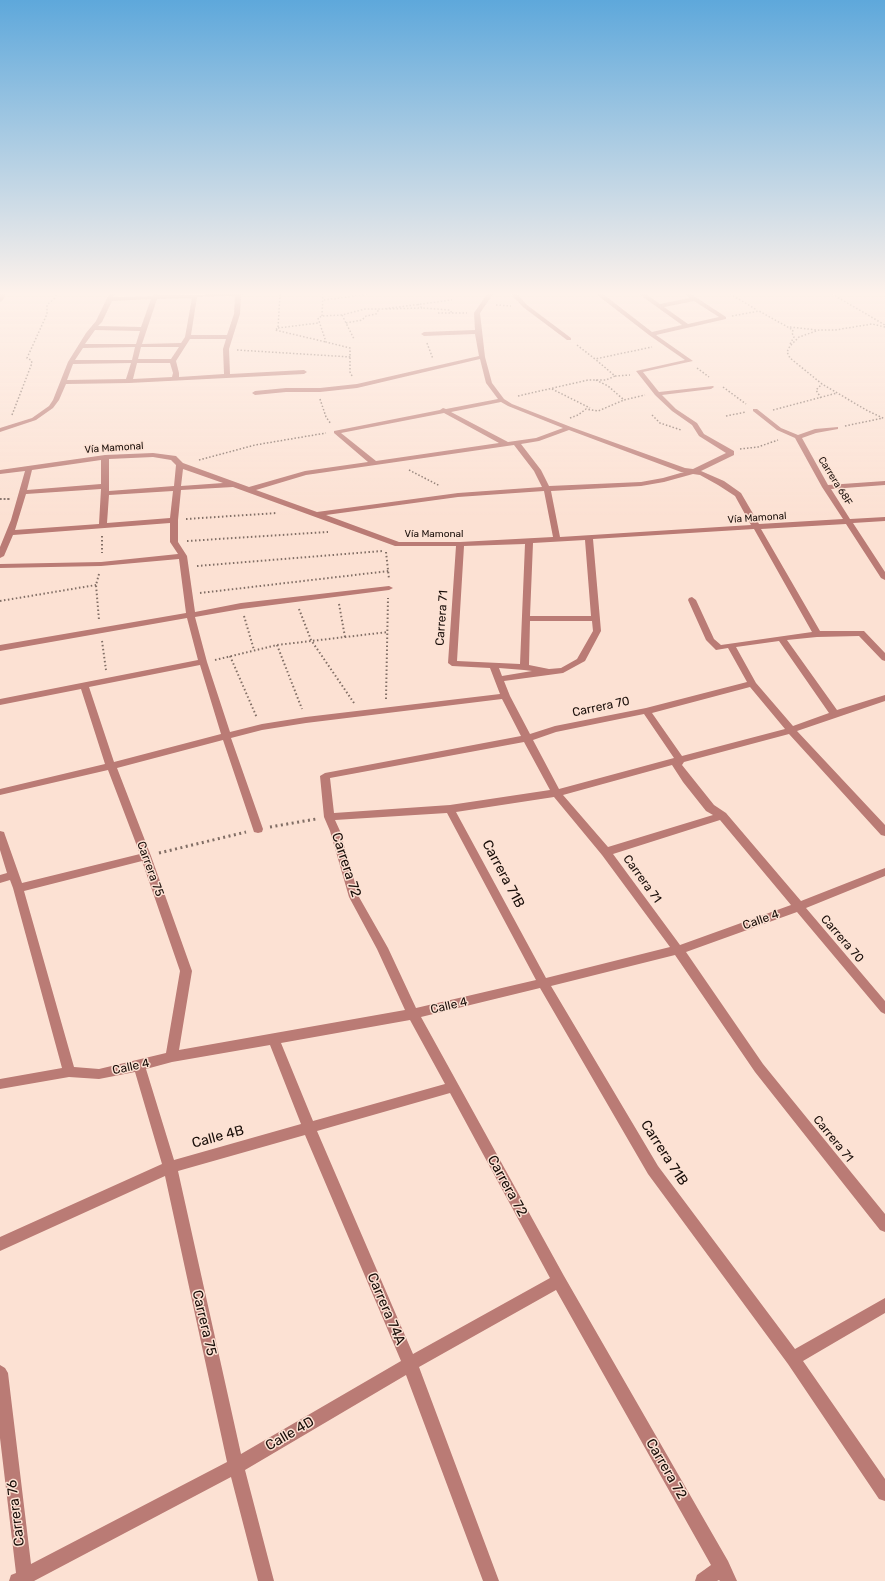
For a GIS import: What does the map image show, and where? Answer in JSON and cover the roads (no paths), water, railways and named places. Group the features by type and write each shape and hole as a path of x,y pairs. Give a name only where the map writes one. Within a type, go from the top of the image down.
{"street":[{"path":"0,430 34,419 52,407 69,368"},
{"path":"129,380 132,368"},
{"path":"175,368 175,378"},
{"path":"227,368 227,376"},
{"path":"255,393 286,390 317,390 356,386 433,368"},
{"path":"485,368 489,383 502,400 510,405 684,470 695,471 721,483 738,495 817,634"},
{"path":"318,514 458,495 641,484 664,480 695,471 731,453 701,435 695,424 674,410 656,394 639,371 655,368"},
{"path":"63,382 304,372"},
{"path":"656,394 711,387"},
{"path":"374,463 338,431 502,400"},
{"path":"443,410 506,444"},
{"path":"757,412 779,430 795,436 836,428"},
{"path":"248,490 305,473 516,443 546,437 569,428"},
{"name":"Carrera 68F","path":"795,436 885,578"},
{"path":"516,443 537,470 547,489 557,540"},
{"name":"Vía Mamonal","path":"0,472 105,457 153,455 173,458 180,465 398,544 460,544 557,540 885,519"},
{"path":"103,526 106,490 105,457"},
{"path":"180,465 174,520 174,542 183,556 191,616 203,662 226,736 258,829"},
{"path":"0,556 10,533 24,492 29,468"},
{"path":"826,486 885,483"},
{"path":"24,492 178,489 234,484"},
{"path":"10,533 174,520"},
{"path":"498,679 563,670 581,661 597,631 589,538"},
{"path":"524,667 529,541"},
{"name":"Carrera 71","path":"460,544 452,663 493,665 505,696 556,793 606,852 678,950 759,1068 885,1225"},
{"path":"0,566 102,564 183,556"},
{"path":"0,648 191,616 241,606 389,588"},
{"path":"692,600 710,640 719,648 781,638 817,634 861,632 881,648 885,658"},
{"path":"526,618 596,618"},
{"path":"781,638 835,714"},
{"path":"731,645 752,684 791,730 885,832"},
{"path":"0,702 203,662"},
{"path":"493,665 524,667 549,672"},
{"path":"646,711 752,684"},
{"name":"Carrera 75","path":"84,685 111,766 146,856 186,971 172,1057"},
{"path":"0,792 111,766 262,727 306,720 505,696"},
{"path":"329,817 450,809 556,793 791,730 885,698"},
{"name":"Carrera 70","path":"324,776 527,738 555,730 646,711 680,760 677,765 680,771 710,808 722,816 885,1009"},
{"name":"Carrera 72","path":"324,776 329,817 335,831 354,897 382,948 413,1014 559,1281 726,1574"},
{"name":"Carrera 71B","path":"450,809 544,983 653,1170 793,1359 885,1493"},
{"path":"606,852 722,816"},
{"path":"0,835 18,888 69,1072"},
{"path":"18,888 146,856"},
{"name":"Calle 4","path":"0,1084 69,1072 99,1074 139,1066 172,1057 413,1014 544,983 678,950 798,907 885,872"},
{"path":"0,879 13,875"},
{"name":"Carrera 74A","path":"274,1039 309,1128 410,1364 491,1581"},
{"name":"Carrera 75","path":"139,1066 170,1167 236,1466 266,1581"},
{"name":"Calle 4B","path":"0,1244 170,1167 453,1087"},
{"name":"Calle 4D","path":"22,1580 236,1466 410,1364 559,1281"},
{"path":"793,1359 885,1305"},
{"name":"Carrera 76","path":"0,1373 22,1580"},
{"path":"703,1581 726,1574"}]}
